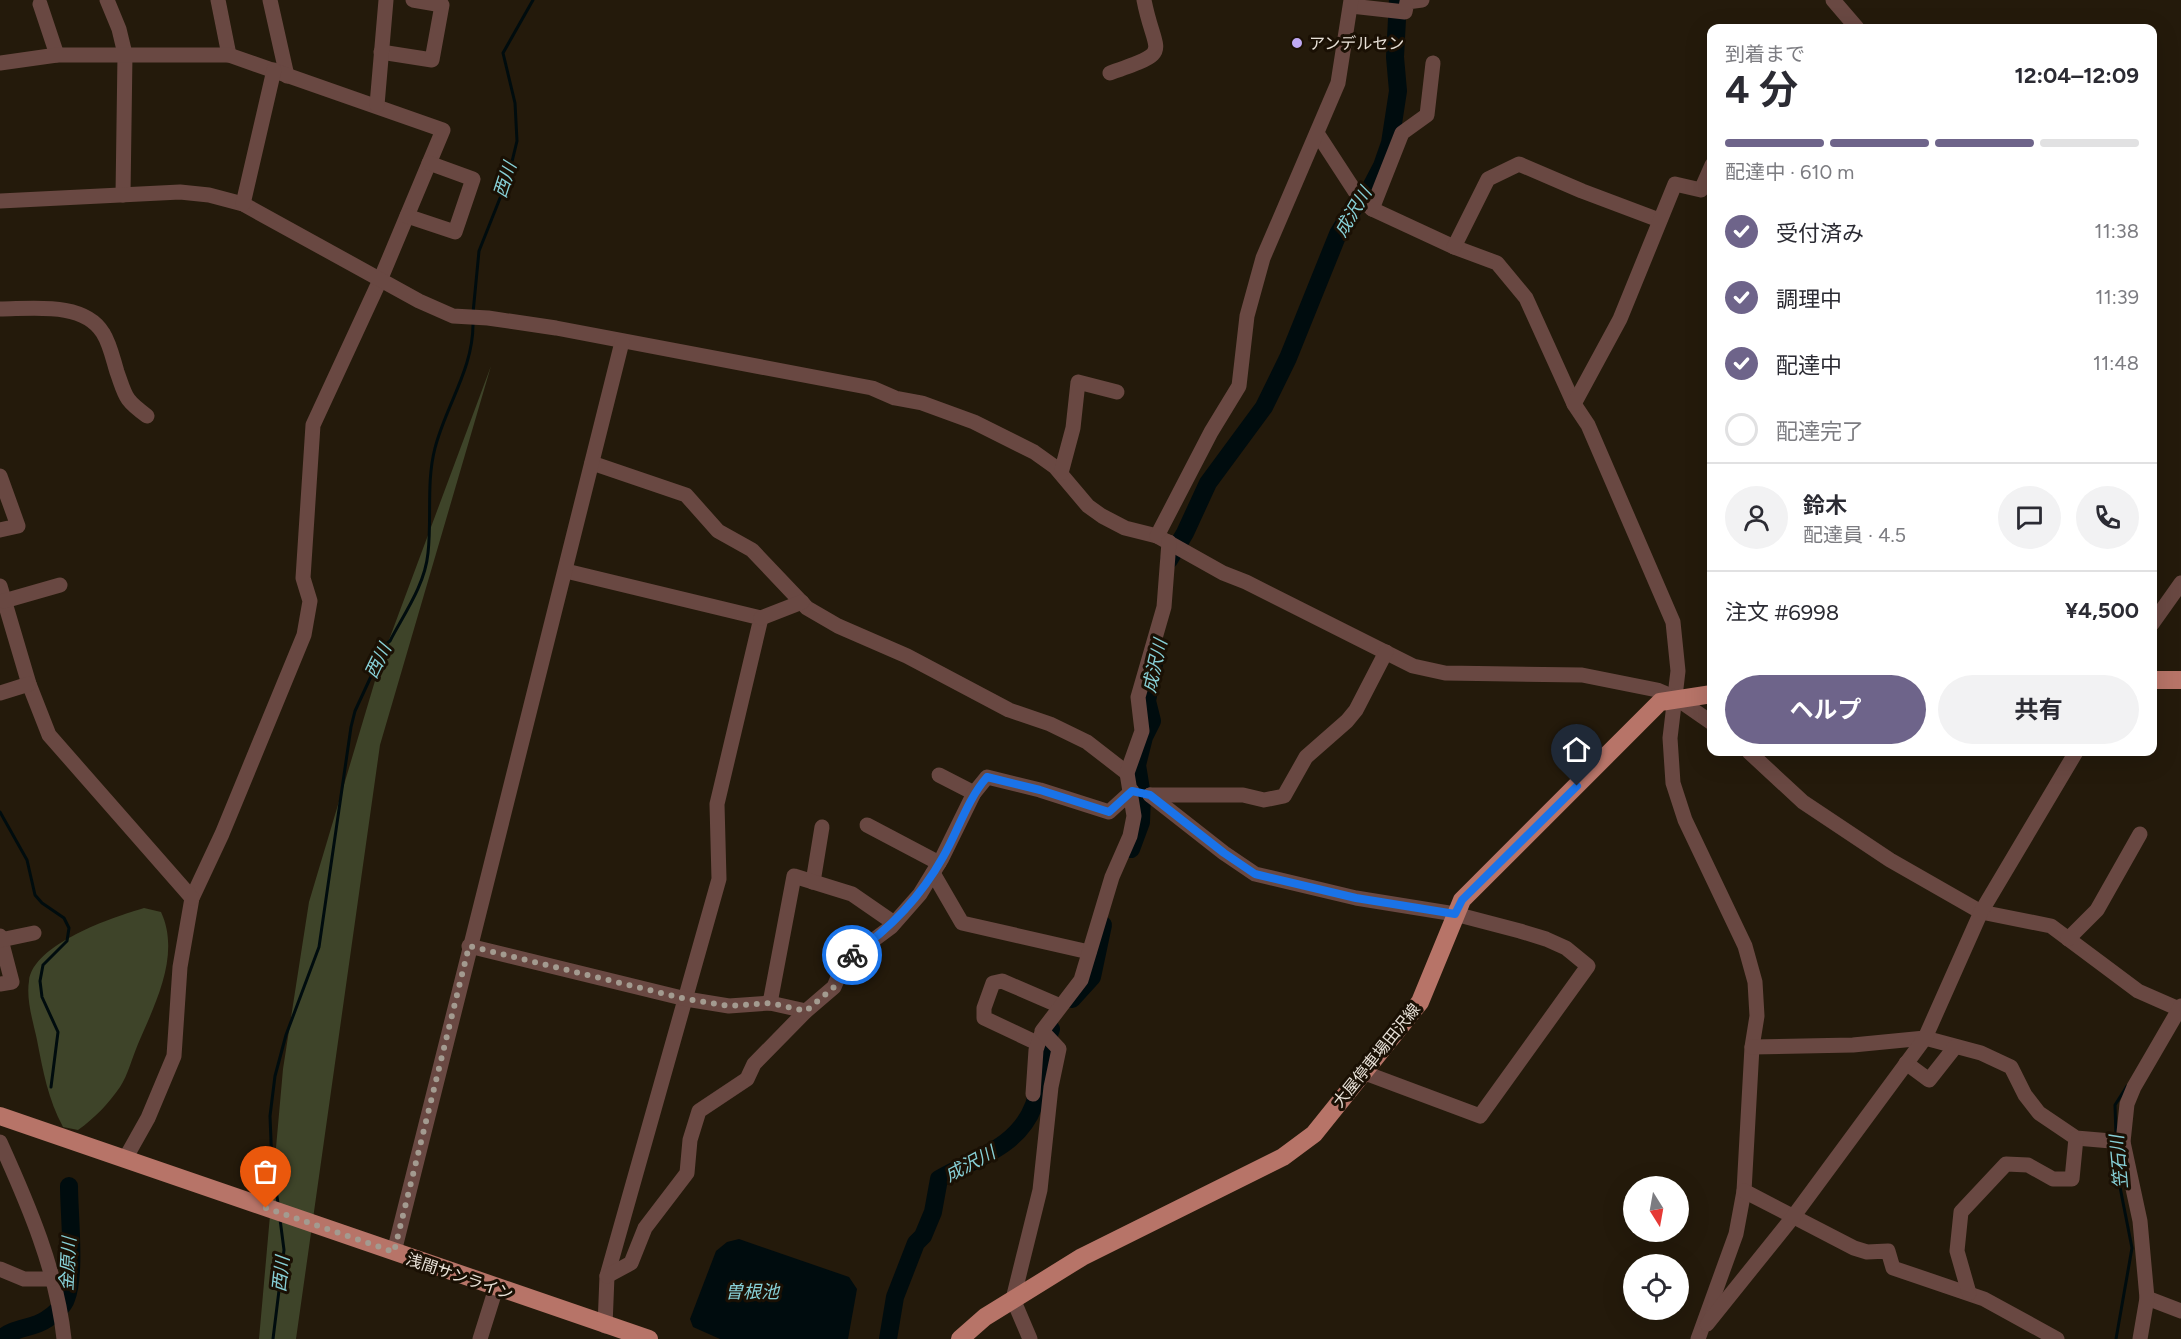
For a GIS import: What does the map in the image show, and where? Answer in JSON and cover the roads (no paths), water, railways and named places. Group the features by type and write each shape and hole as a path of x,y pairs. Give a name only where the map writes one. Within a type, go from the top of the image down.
{"main road":[{"path":"2157,680 2181,680"},
{"name":"大屋停車場田沢線","path":"960,1339 1013,1299 1082,1257 1283,1157 1314,1134 1420,1002 1429,985 1455,914 1469,893 1660,702 1707,695"},
{"name":"浅間サンライン","path":"0,1116 605,1326 649,1339"}],"street":[{"path":"107,0 119,29 125,54 123,195"},
{"path":"218,0 229,55"},
{"path":"243,204 280,73 270,0"},
{"path":"377,105 386,0"},
{"path":"381,52 432,60 442,5 413,0"},
{"path":"1110,73 1150,59 1155,52 1157,44 1144,0"},
{"path":"1127,773 1142,731 1138,697 1164,607 1171,543 1211,432 1239,386 1246,316 1263,258 1338,82 1351,3 1405,12 1407,2 1422,0"},
{"path":"1833,0 1854,24"},
{"path":"40,3 57,56"},
{"path":"0,63 57,56 229,55 443,130 381,278 314,425 303,578 310,602 304,634 222,834 192,898 180,967 174,1056 148,1118 125,1159"},
{"path":"1366,203 1402,133 1427,115 1433,63"},
{"path":"1317,133 1366,203 1454,247 1497,263 1515,282 1526,298 1574,404 1588,425 1673,622 1677,642 1676,698 1670,738 1673,783 1685,820 1752,964 1757,999 1744,1191 1736,1234 1697,1337"},
{"path":"407,216 456,232 473,179 429,163"},
{"path":"1454,247 1488,179 1520,164 1582,191 1659,220"},
{"path":"1574,404 1620,319 1675,184 1701,190 1707,176"},
{"path":"0,201 180,192 209,195 243,204 419,300 453,316 522,323 872,388 974,422 1034,452 1060,473 1088,506 1102,516 1125,528 1171,543 1223,573 1246,582 1413,666 1445,673 1582,675 1657,690 1676,698 1707,720"},
{"path":"0,309 55,309 71,312 93,321 103,333 128,402 147,416"},
{"path":"394,1252 622,342"},
{"path":"1060,473 1073,428 1078,382 1117,392"},
{"path":"592,463 686,495 718,531 752,550 802,602 838,626 907,656 1009,710 1050,724 1087,742 1127,773 1140,793 1255,874 1335,894 1455,914 1546,939 1566,948 1588,966 1480,1116 1365,1073"},
{"path":"0,476 18,525 0,530"},
{"path":"566,571 761,618 802,602"},
{"path":"2157,617 2181,583"},
{"path":"60,585 2,593 28,684 49,735 192,898"},
{"path":"605,1326 607,1276 719,879 717,804 761,618"},
{"path":"607,1276 631,1263 645,1228 687,1173 690,1140 699,1111 747,1079 754,1064 806,1011 834,987 842,968 852,956 894,923 920,894 936,868 974,792 987,777 1040,790 1109,812 1140,793 1243,795 1264,800 1284,796 1306,757 1347,721 1356,710 1386,652"},
{"path":"0,693 28,684"},
{"path":"1753,756 1803,802 1854,838 1981,912 2051,926 2138,991 2180,1008 2134,1087 2127,1104 2123,1142 2140,1221 2147,1298 2140,1339"},
{"path":"1697,1337 1794,1217 1925,1038 1981,912 2074,756"},
{"path":"939,775 974,792"},
{"path":"1033,1094 1045,1038 1059,1006 1081,980 1112,877 1130,836 1140,793"},
{"path":"867,825 936,868 962,923 1089,952"},
{"path":"813,882 822,827"},
{"path":"2068,939 2097,910 2140,834"},
{"path":"770,1003 794,876 852,894 894,923"},
{"path":"0,984 12,982 0,938 34,933"},
{"path":"469,946 686,999 729,1006 770,1003 806,1011"},
{"path":"1030,1339 1013,1299 1040,1191 1051,1087 1059,1048 1045,1038 984,1018 984,1008 993,983 1002,981 1059,1006"},
{"path":"1752,1047 1853,1045 1925,1038 1981,1053 2011,1067 2025,1095 2039,1113 2076,1138 2123,1142"},
{"path":"1906,1063 1929,1080 1955,1047"},
{"path":"1969,1293 1957,1251 1961,1212 2006,1164 2028,1166 2053,1179 2072,1179 2076,1138"},
{"path":"0,1142 24,1194 51,1279 64,1339"},
{"path":"1744,1191 1854,1248 1867,1252 1888,1251 1893,1268 1969,1293 2057,1339"},
{"path":"0,1269 24,1278 51,1279"},
{"path":"480,1339 496,1288"},
{"path":"2147,1298 2181,1311"}],"water":[{"name":"曽根池","path":"739,1239 849,1277 857,1289 848,1339 720,1339 693,1327 690,1319 716,1251 727,1242"}],"waterway":[{"name":"西川","path":"473,313 479,251 508,178 517,141 515,103 503,53 533,0"},
{"name":"成沢川","path":"1169,560 1185,533 1208,483 1264,407 1288,358 1338,234 1355,206 1370,189 1382,166 1390,143 1398,91 1395,57 1398,0"},
{"name":"西川","path":"278,1203 272,1166 270,1116 275,1076 286,1035 319,947 351,727 355,711 386,644 390,641 407,610 423,576 428,553 432,461 440,432 469,355 473,322"},
{"name":"成沢川","path":"1131,849 1141,822 1142,796 1137,765 1144,737 1152,721 1147,701 1154,664"},
{"name":"金原川","path":"0,812 27,860 35,895 42,903 64,918 69,928 67,941 43,965 40,981 42,997 58,1032 51,1087"},
{"name":"成沢川","path":"1072,999 1092,977 1103,925"},
{"name":"成沢川","path":"888,1339 895,1297 916,1243 923,1236 933,1212 939,1179 1006,1142 1027,1120 1037,1096 1045,1047 1051,1029"},
{"name":"笠石川","path":"2116,1136 2115,1105 2127,1086"},
{"name":"笠石川","path":"2116,1339 2132,1248 2119,1182 2117,1149"},
{"name":"金原川","path":"1,1339 11,1332 47,1319 65,1302 71,1275 69,1186"},
{"name":"西川","path":"273,1339 284,1250 280,1219"}],"place":[{"name":"アンデルセン","path":"1297,43"}]}
